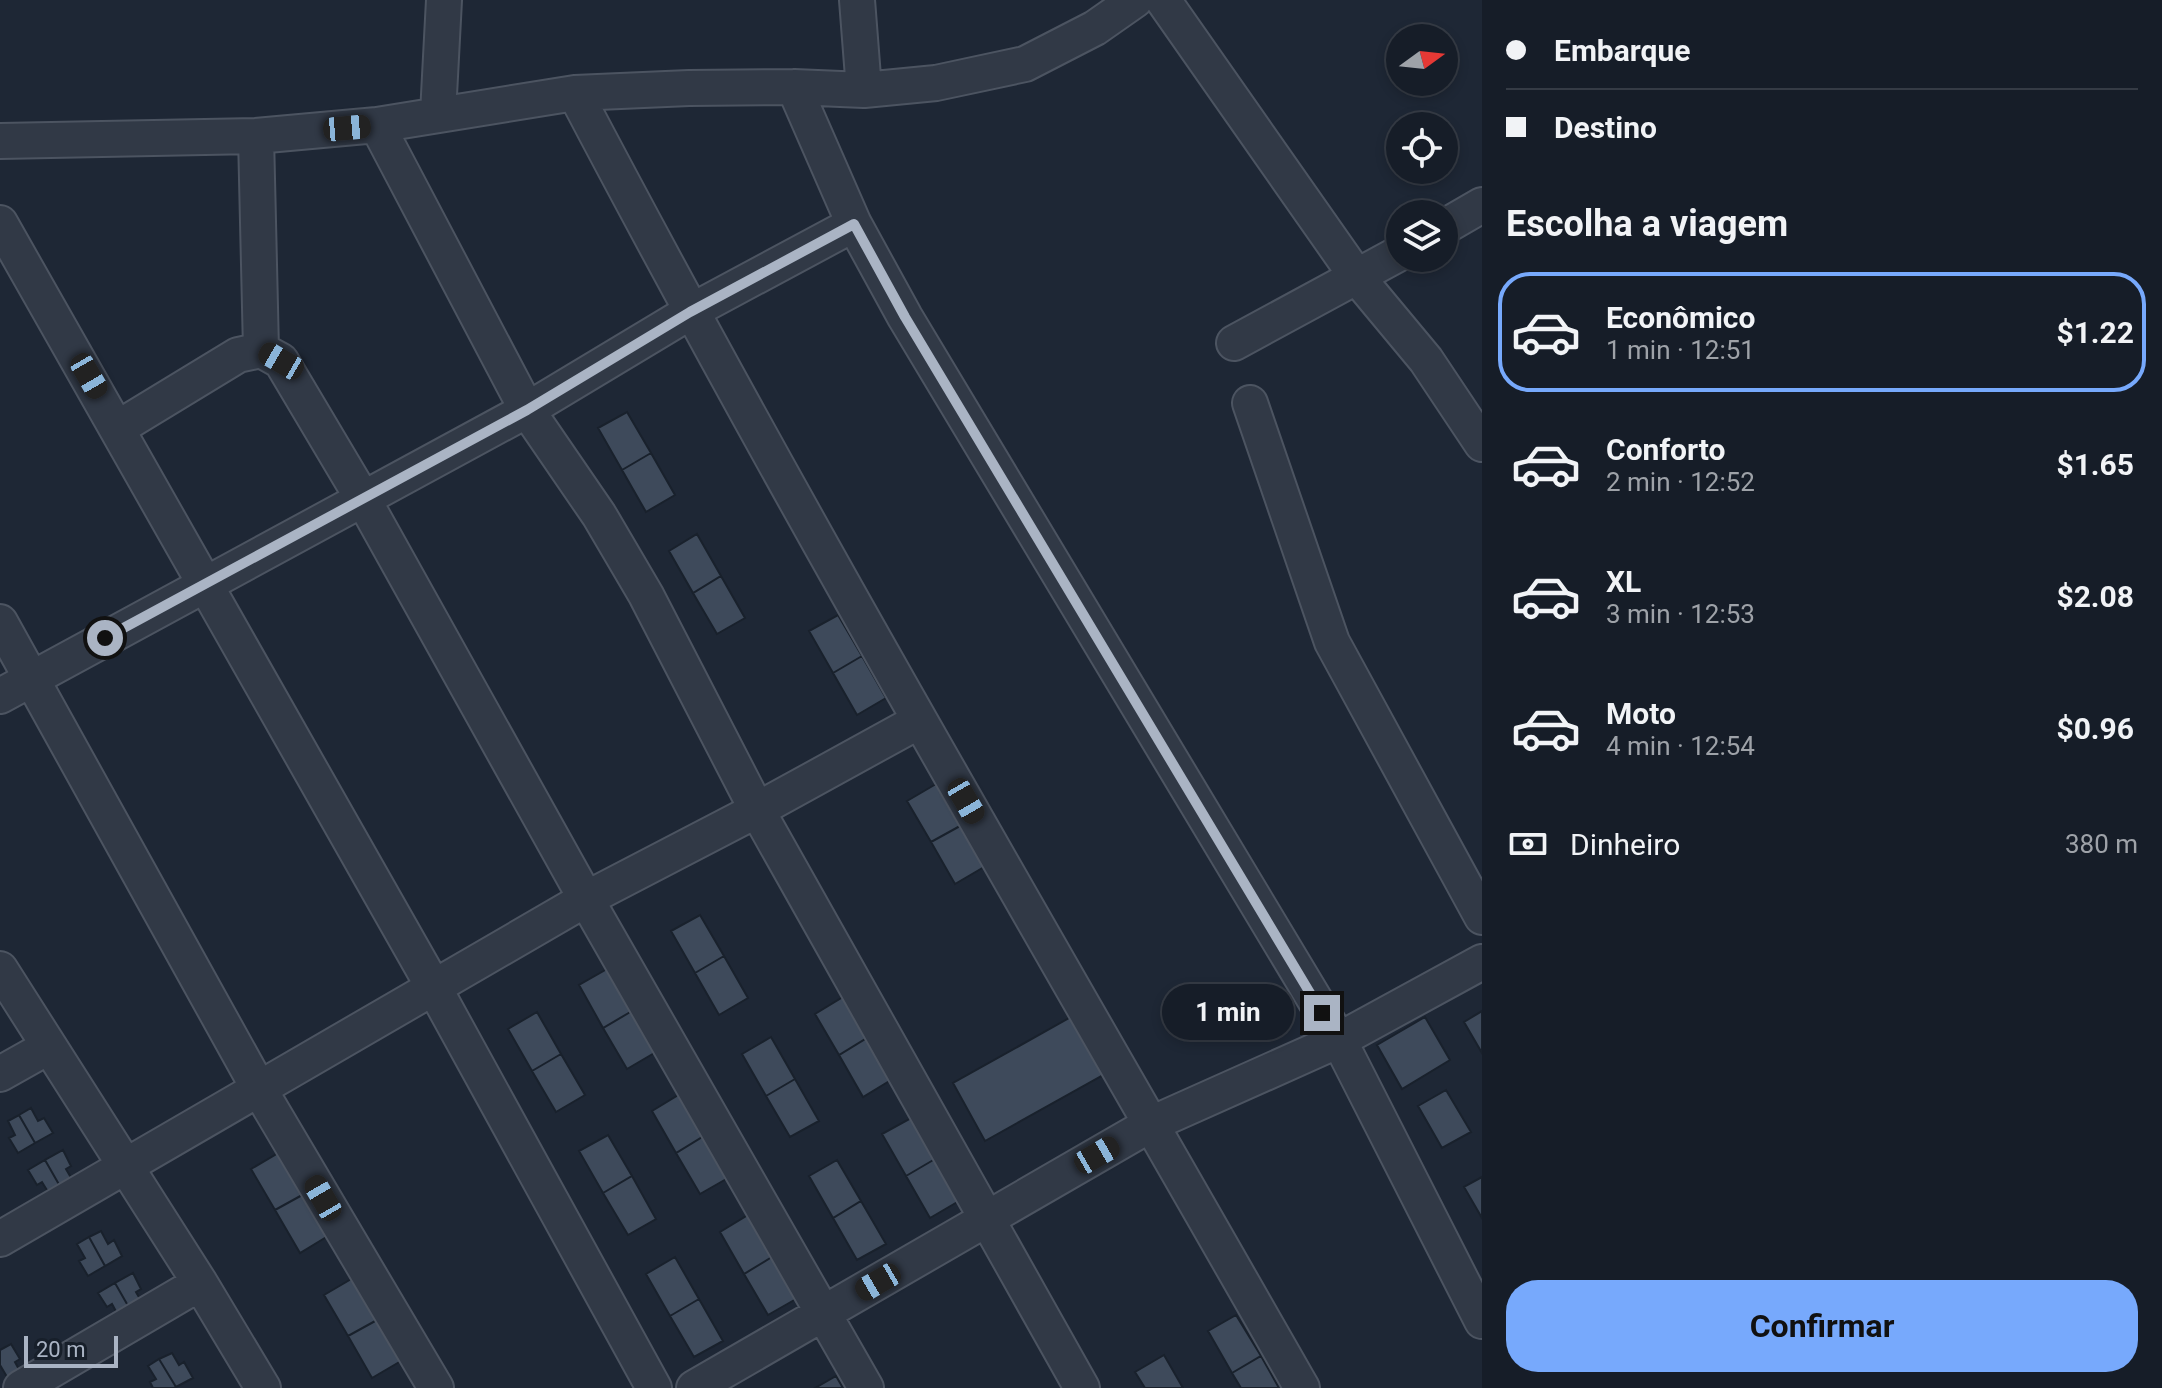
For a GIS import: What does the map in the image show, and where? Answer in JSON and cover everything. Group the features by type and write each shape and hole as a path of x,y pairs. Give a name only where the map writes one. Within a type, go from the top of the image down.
{"street":[{"path":"438,114 444,0"},
{"path":"857,0 864,90"},
{"path":"0,141 256,136 377,125 575,93 794,87 864,90 936,83 1025,64 1094,14 1135,0"},
{"path":"1163,0 1357,277 1426,360 1482,444"},
{"path":"794,87 854,224 905,317 1339,1040 1482,1321"},
{"path":"575,93 690,312 919,721 1302,1388"},
{"path":"377,125 527,410 599,515 646,595 757,810 1082,1388"},
{"path":"256,136 261,350"},
{"path":"1458,219 1482,205"},
{"path":"0,223 433,986 654,1388"},
{"path":"0,696 527,410 690,312 854,224"},
{"path":"1234,343 1386,261"},
{"path":"118,428 238,355 261,350 281,361 363,499 586,899 866,1388"},
{"path":"1250,403 1332,642 1482,917"},
{"path":"0,622 259,1089 436,1388"},
{"path":"0,1239 586,899 919,721"},
{"path":"694,1388 1151,1124 1339,1040 1482,962"},
{"path":"0,969 200,1283 263,1388"},
{"path":"0,1074 48,1047"},
{"path":"21,1388 200,1283"}],"building":[{"path":"627,412 651,453 622,470 598,428"},
{"path":"651,453 675,495 646,512 622,470"},
{"path":"697,534 721,576 693,593 669,551"},
{"path":"721,576 745,618 717,634 693,593"},
{"path":"838,615 862,656 833,673 809,631"},
{"path":"862,656 886,698 857,715 833,673"},
{"path":"936,784 960,826 931,842 907,801"},
{"path":"960,826 984,867 955,884 931,842"},
{"path":"700,915 724,956 695,973 671,931"},
{"path":"724,956 748,998 719,1015 695,973"},
{"path":"607,969 632,1011 603,1028 579,985"},
{"path":"843,997 867,1038 839,1055 815,1014"},
{"path":"632,1011 656,1052 627,1069 603,1028"},
{"path":"1482,1011 1482,1053 1464,1022"},
{"path":"537,1012 561,1054 532,1071 508,1029"},
{"path":"1071,1017 1103,1075 985,1141 953,1083"},
{"path":"1425,1017 1450,1060 1402,1089 1377,1045"},
{"path":"771,1037 795,1079 766,1096 742,1054"},
{"path":"867,1038 891,1080 863,1097 839,1055"},
{"path":"561,1054 585,1095 556,1112 532,1071"},
{"path":"795,1079 819,1121 790,1137 766,1096"},
{"path":"1446,1090 1471,1132 1442,1148 1418,1106"},
{"path":"680,1094 704,1136 676,1153 652,1111"},
{"path":"31,1108 38,1121 44,1118 53,1133 35,1143 19,1115"},
{"path":"19,1115 35,1143 18,1153 9,1138 15,1135 8,1121"},
{"path":"911,1118 935,1159 906,1176 882,1134"},
{"path":"608,1135 632,1176 603,1193 579,1151"},
{"path":"704,1136 728,1178 700,1194 676,1153"},
{"path":"63,1150 71,1166 66,1169 73,1181 61,1188 45,1160"},
{"path":"280,1152 304,1194 275,1210 251,1169"},
{"path":"935,1159 959,1201 930,1218 906,1176"},
{"path":"45,1160 61,1188 50,1195 42,1182 37,1185 28,1170"},
{"path":"837,1160 861,1201 833,1218 809,1176"},
{"path":"632,1176 656,1219 628,1235 603,1193"},
{"path":"1482,1177 1482,1218 1464,1187"},
{"path":"304,1194 328,1236 300,1253 275,1210"},
{"path":"861,1201 886,1244 857,1260 833,1218"},
{"path":"748,1215 772,1257 744,1274 720,1232"},
{"path":"101,1231 108,1244 114,1240 122,1256 105,1266 89,1237"},
{"path":"89,1237 105,1266 88,1276 79,1261 85,1258 77,1244"},
{"path":"675,1257 699,1299 670,1316 646,1274"},
{"path":"772,1257 796,1299 768,1315 744,1274"},
{"path":"133,1273 141,1289 136,1292 143,1304 131,1311 115,1283"},
{"path":"353,1278 377,1320 348,1336 324,1295"},
{"path":"115,1283 131,1311 119,1317 112,1304 107,1307 98,1293"},
{"path":"699,1299 723,1341 694,1357 670,1316"},
{"path":"1236,1315 1261,1356 1232,1373 1208,1331"},
{"path":"377,1320 401,1361 372,1378 348,1336"},
{"path":"11,1344 20,1359 15,1362 22,1375 10,1382 0,1365 0,1350"},
{"path":"172,1353 179,1365 184,1362 193,1378 176,1387 159,1359"},
{"path":"1164,1355 1183,1388 1145,1388 1135,1372"},
{"path":"1261,1356 1279,1388 1241,1388 1232,1373"},
{"path":"159,1359 176,1387 153,1388 150,1382 156,1379 148,1366"},
{"path":"836,1376 843,1388 815,1388"}],"route":[{"path":"105,638 527,410 690,312 854,224 905,317 1322,1013"}]}
